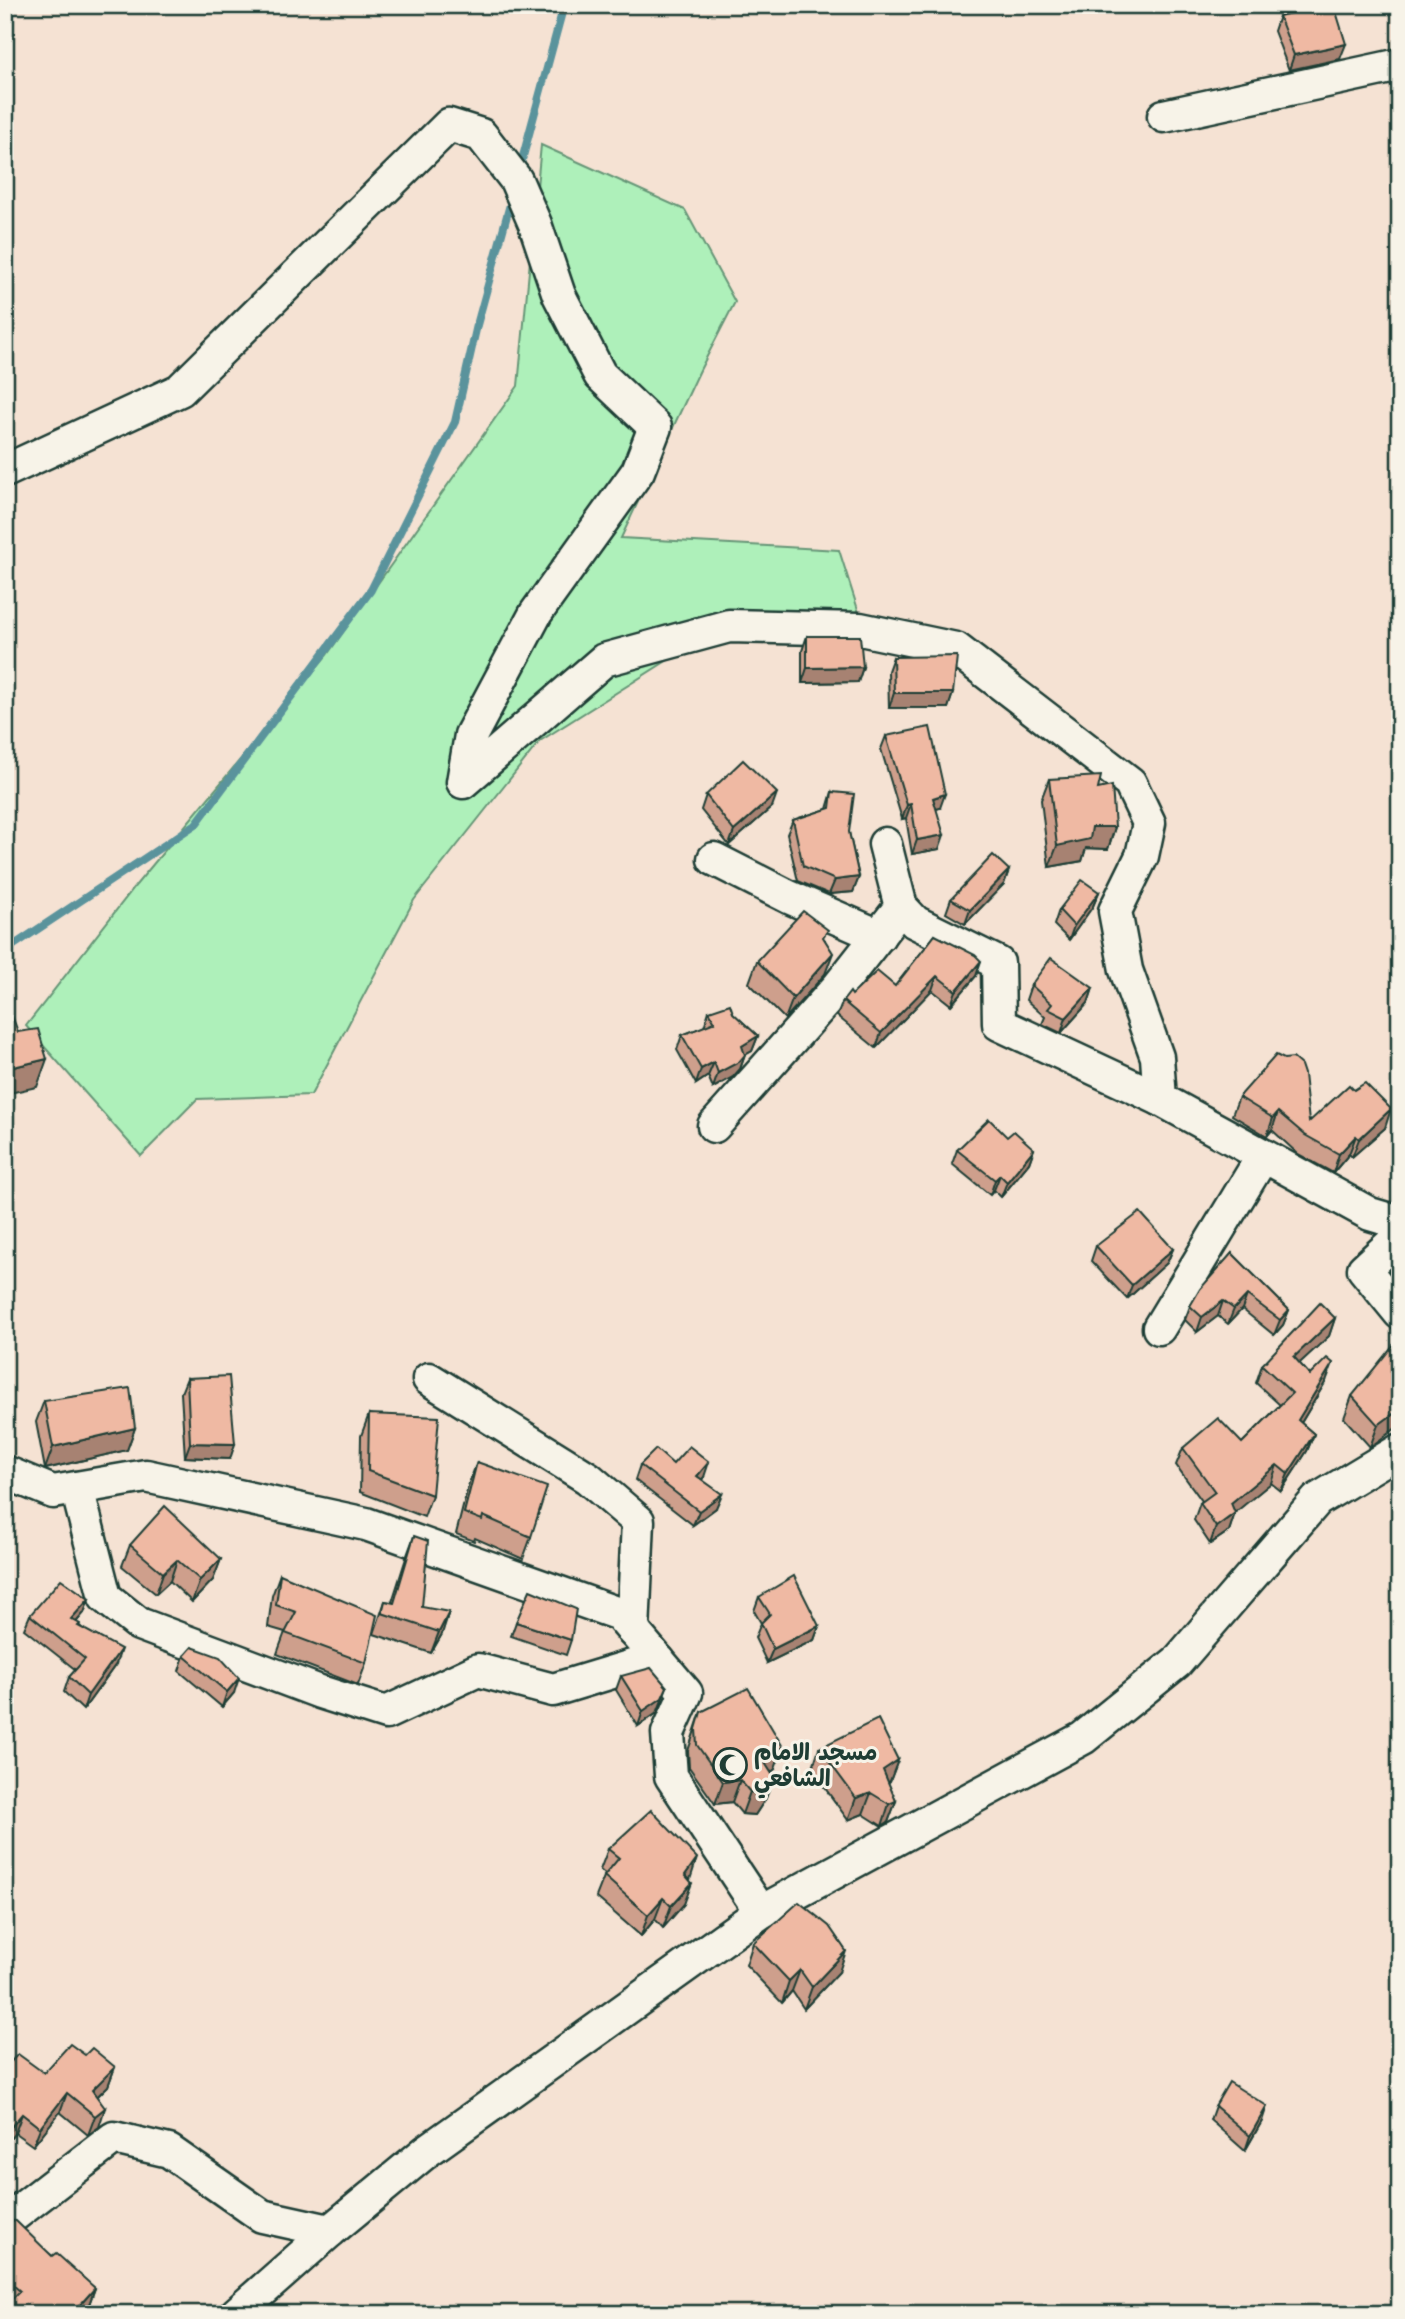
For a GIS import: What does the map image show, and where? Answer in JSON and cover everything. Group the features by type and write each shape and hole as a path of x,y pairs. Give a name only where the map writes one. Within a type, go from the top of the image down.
{"street":[{"path":"1164,116 1400,65"},
{"path":"5,471 180,390 449,125 481,135 516,180 535,224 559,295 600,375 656,427 638,471 536,613 471,735 463,782 604,660 729,626 860,629 956,649 1130,783 1149,823 1142,856 1115,911 1126,970 1157,1057 1160,1099"},
{"path":"885,844 901,907 915,922 998,964 999,1024 1160,1099 1370,1214 1400,1223"},
{"path":"714,859 789,897 878,936"},
{"path":"714,1126 839,986 901,907"},
{"path":"1159,1328 1263,1156"},
{"path":"1400,1236 1364,1269 1400,1312"},
{"path":"429,1379 588,1478 638,1521 633,1631"},
{"path":"236,2314 330,2231 427,2151 761,1912 1083,1738 1177,1662 1317,1500 1400,1450"},
{"path":"5,1472 53,1492 146,1476 366,1524 619,1614 686,1693 668,1733 671,1776 761,1912"},
{"path":"77,1488 105,1597 139,1624 320,1692 386,1713 478,1670 553,1690 632,1666 659,1661"},
{"path":"5,2222 114,2138 169,2151 262,2216 330,2231"}],"green space":[{"path":"541,145 685,210 735,302 621,538 839,550 860,616 695,643 540,741 414,900 311,1095 197,1099 141,1156 26,1026 136,885 327,655 518,386"}],"building":[{"path":"1334,5 1346,44 1294,55 1279,16"},
{"path":"807,636 860,636 863,667 807,668"},
{"path":"957,656 953,693 894,693 893,657"},
{"path":"930,727 945,794 933,798 944,835 917,840 911,804 907,805 886,736"},
{"path":"743,760 777,793 734,831 706,795"},
{"path":"1101,776 1098,789 1112,786 1115,827 1092,827 1090,839 1057,846 1049,779"},
{"path":"832,792 854,794 849,832 859,877 835,880 803,866 793,820 830,808"},
{"path":"993,855 1009,870 970,910 951,899"},
{"path":"1082,880 1099,892 1074,926 1059,910"},
{"path":"803,911 828,930 823,937 833,953 793,998 757,961"},
{"path":"935,935 975,955 981,961 956,991 937,976 881,1033 843,1001 850,992 852,995 877,971 895,986"},
{"path":"1051,958 1093,988 1066,1018 1048,1009 1052,1004 1031,985"},
{"path":"730,1004 733,1013 758,1036 742,1046 745,1055 739,1062 718,1073 714,1062 701,1069 682,1035 715,1022 709,1011"},
{"path":"10,1010 18,1032 38,1029 47,1059 5,1069 5,1011"},
{"path":"1276,1055 1284,1059 1293,1058 1301,1065 1309,1122 1349,1085 1354,1090 1365,1083 1391,1109 1359,1139 1356,1136 1339,1154 1305,1135 1278,1112 1273,1118 1239,1097"},
{"path":"989,1119 1007,1137 1014,1131 1034,1149 1007,1182 1000,1175 995,1180 957,1150"},
{"path":"1140,1212 1173,1249 1132,1285 1096,1246"},
{"path":"1232,1253 1289,1310 1280,1320 1247,1295 1234,1309 1223,1301 1202,1317 1190,1306 1200,1289"},
{"path":"1320,1303 1335,1318 1294,1357 1310,1375 1327,1358 1333,1363 1298,1420 1314,1434 1288,1474 1277,1465 1231,1503 1235,1513 1216,1527 1200,1503 1215,1492 1183,1448 1218,1418 1242,1443 1292,1393 1262,1365"},
{"path":"1394,1344 1400,1348 1400,1409 1378,1425 1352,1396"},
{"path":"229,1376 235,1444 190,1443 187,1378"},
{"path":"130,1388 135,1428 53,1447 44,1401"},
{"path":"369,1414 439,1417 432,1495 368,1471"},
{"path":"689,1446 709,1462 697,1476 722,1494 699,1511 640,1465 656,1449 673,1464"},
{"path":"477,1462 547,1487 531,1537 483,1516 482,1520 464,1513"},
{"path":"165,1506 221,1559 200,1580 177,1560 163,1573 130,1545"},
{"path":"414,1536 428,1541 422,1607 449,1612 439,1632 382,1613 385,1601 394,1603"},
{"path":"280,1574 377,1615 366,1663 285,1633 296,1612 276,1605"},
{"path":"794,1576 819,1626 773,1649 761,1623 770,1614 759,1597"},
{"path":"61,1579 89,1599 71,1619 80,1624 78,1626 121,1649 88,1695 69,1677 85,1659 30,1615"},
{"path":"530,1590 576,1609 571,1640 516,1622"},
{"path":"192,1647 220,1657 239,1678 227,1692 184,1656"},
{"path":"651,1668 667,1687 662,1698 643,1711 621,1676"},
{"name":"مسجد الامام الشافعي","path":"748,1688 783,1747 765,1763 774,1777 763,1794 750,1792 740,1780 723,1782 697,1745 696,1729 701,1712"},
{"path":"878,1719 898,1760 883,1770 896,1801 889,1804 871,1793 856,1798 819,1748"},
{"path":"651,1810 697,1858 685,1875 692,1883 671,1906 663,1898 648,1915 604,1876 619,1858 608,1849"},
{"path":"799,1902 829,1926 846,1951 812,1987 800,1970 789,1981 753,1943"},
{"path":"70,2044 85,2055 92,2048 115,2067 92,2090 105,2108 95,2116 67,2093 40,2128 22,2114 5,2134 5,2068 18,2054 44,2073"},
{"path":"1229,2082 1267,2106 1250,2136 1215,2106"},
{"path":"5,2220 16,2221 52,2256 56,2253 95,2288 72,2314 23,2314 8,2303 20,2291 5,2278"}],"waterway":[{"path":"519,171 564,5"},
{"path":"5,951 196,824 371,590 455,422 477,325 512,197"}],"place":[{"name":"مسجد الامام الشافعي","path":"730,1765"}]}
